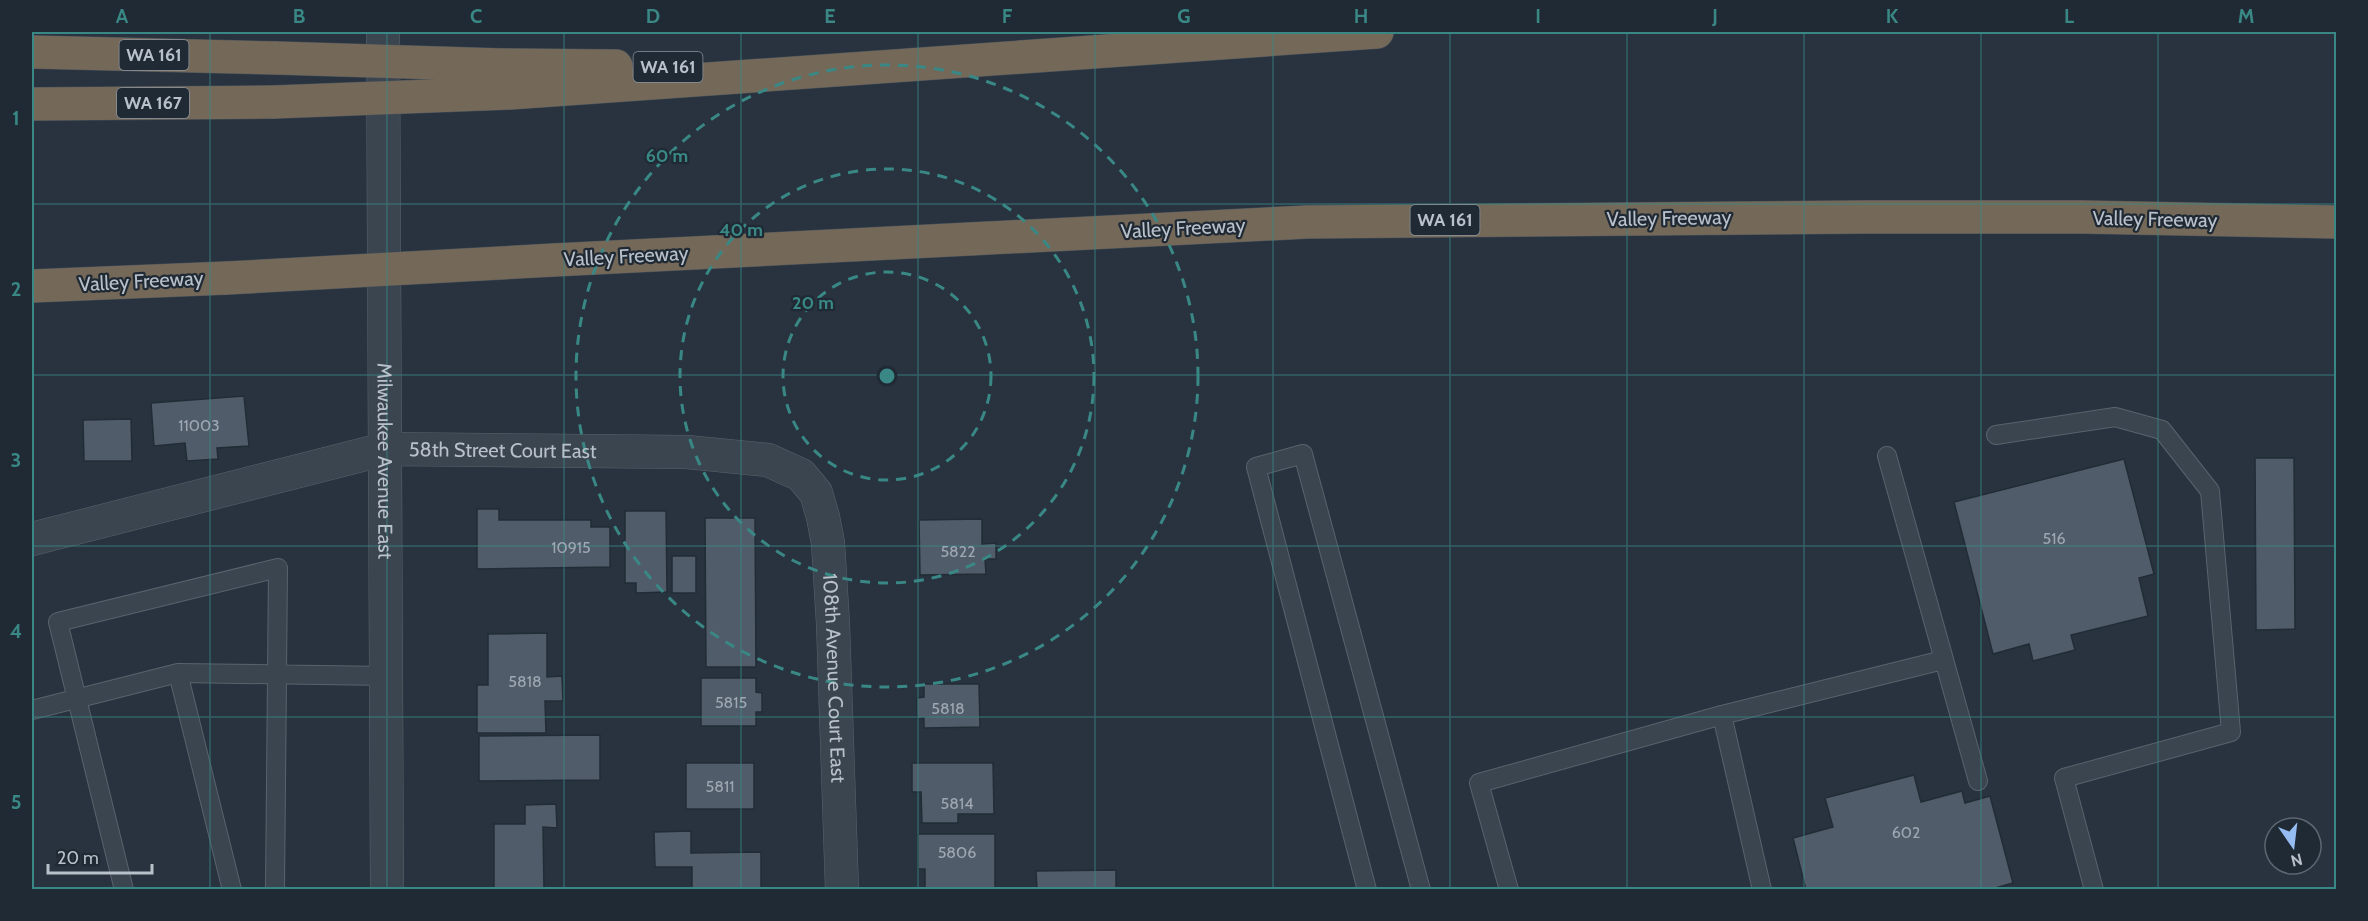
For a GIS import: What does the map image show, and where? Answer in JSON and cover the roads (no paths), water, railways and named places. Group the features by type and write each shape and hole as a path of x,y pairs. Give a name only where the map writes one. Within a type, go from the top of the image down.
{"highway":[{"name":"WA 167","path":"32,104 274,102 506,79 833,69 1377,32"},
{"name":"WA 161","path":"32,52 277,58 506,79"},
{"name":"Valley Freeway","path":"32,286 1307,222 2082,217 2337,222"}],"street":[{"name":"Milwaukee Avenue East","path":"383,32 387,890"},
{"name":"58th Street Court East","path":"32,539 385,449 687,452 768,460 801,475"},
{"name":"108th Avenue Court East","path":"801,475 816,493 828,543 842,890"}],"lane":[{"path":"1996,435 2115,417 2162,430 2210,491 2231,732 2064,778 2094,890"},
{"path":"1367,890 1256,467 1303,454 1421,890"},
{"path":"1887,456 1978,781"},
{"path":"124,890 58,622 278,568 275,890"},
{"path":"1509,890 1479,783 1722,715 1943,660"},
{"path":"32,710 178,673 386,676"},
{"path":"178,673 231,890"},
{"path":"1722,715 1762,890"}]}
